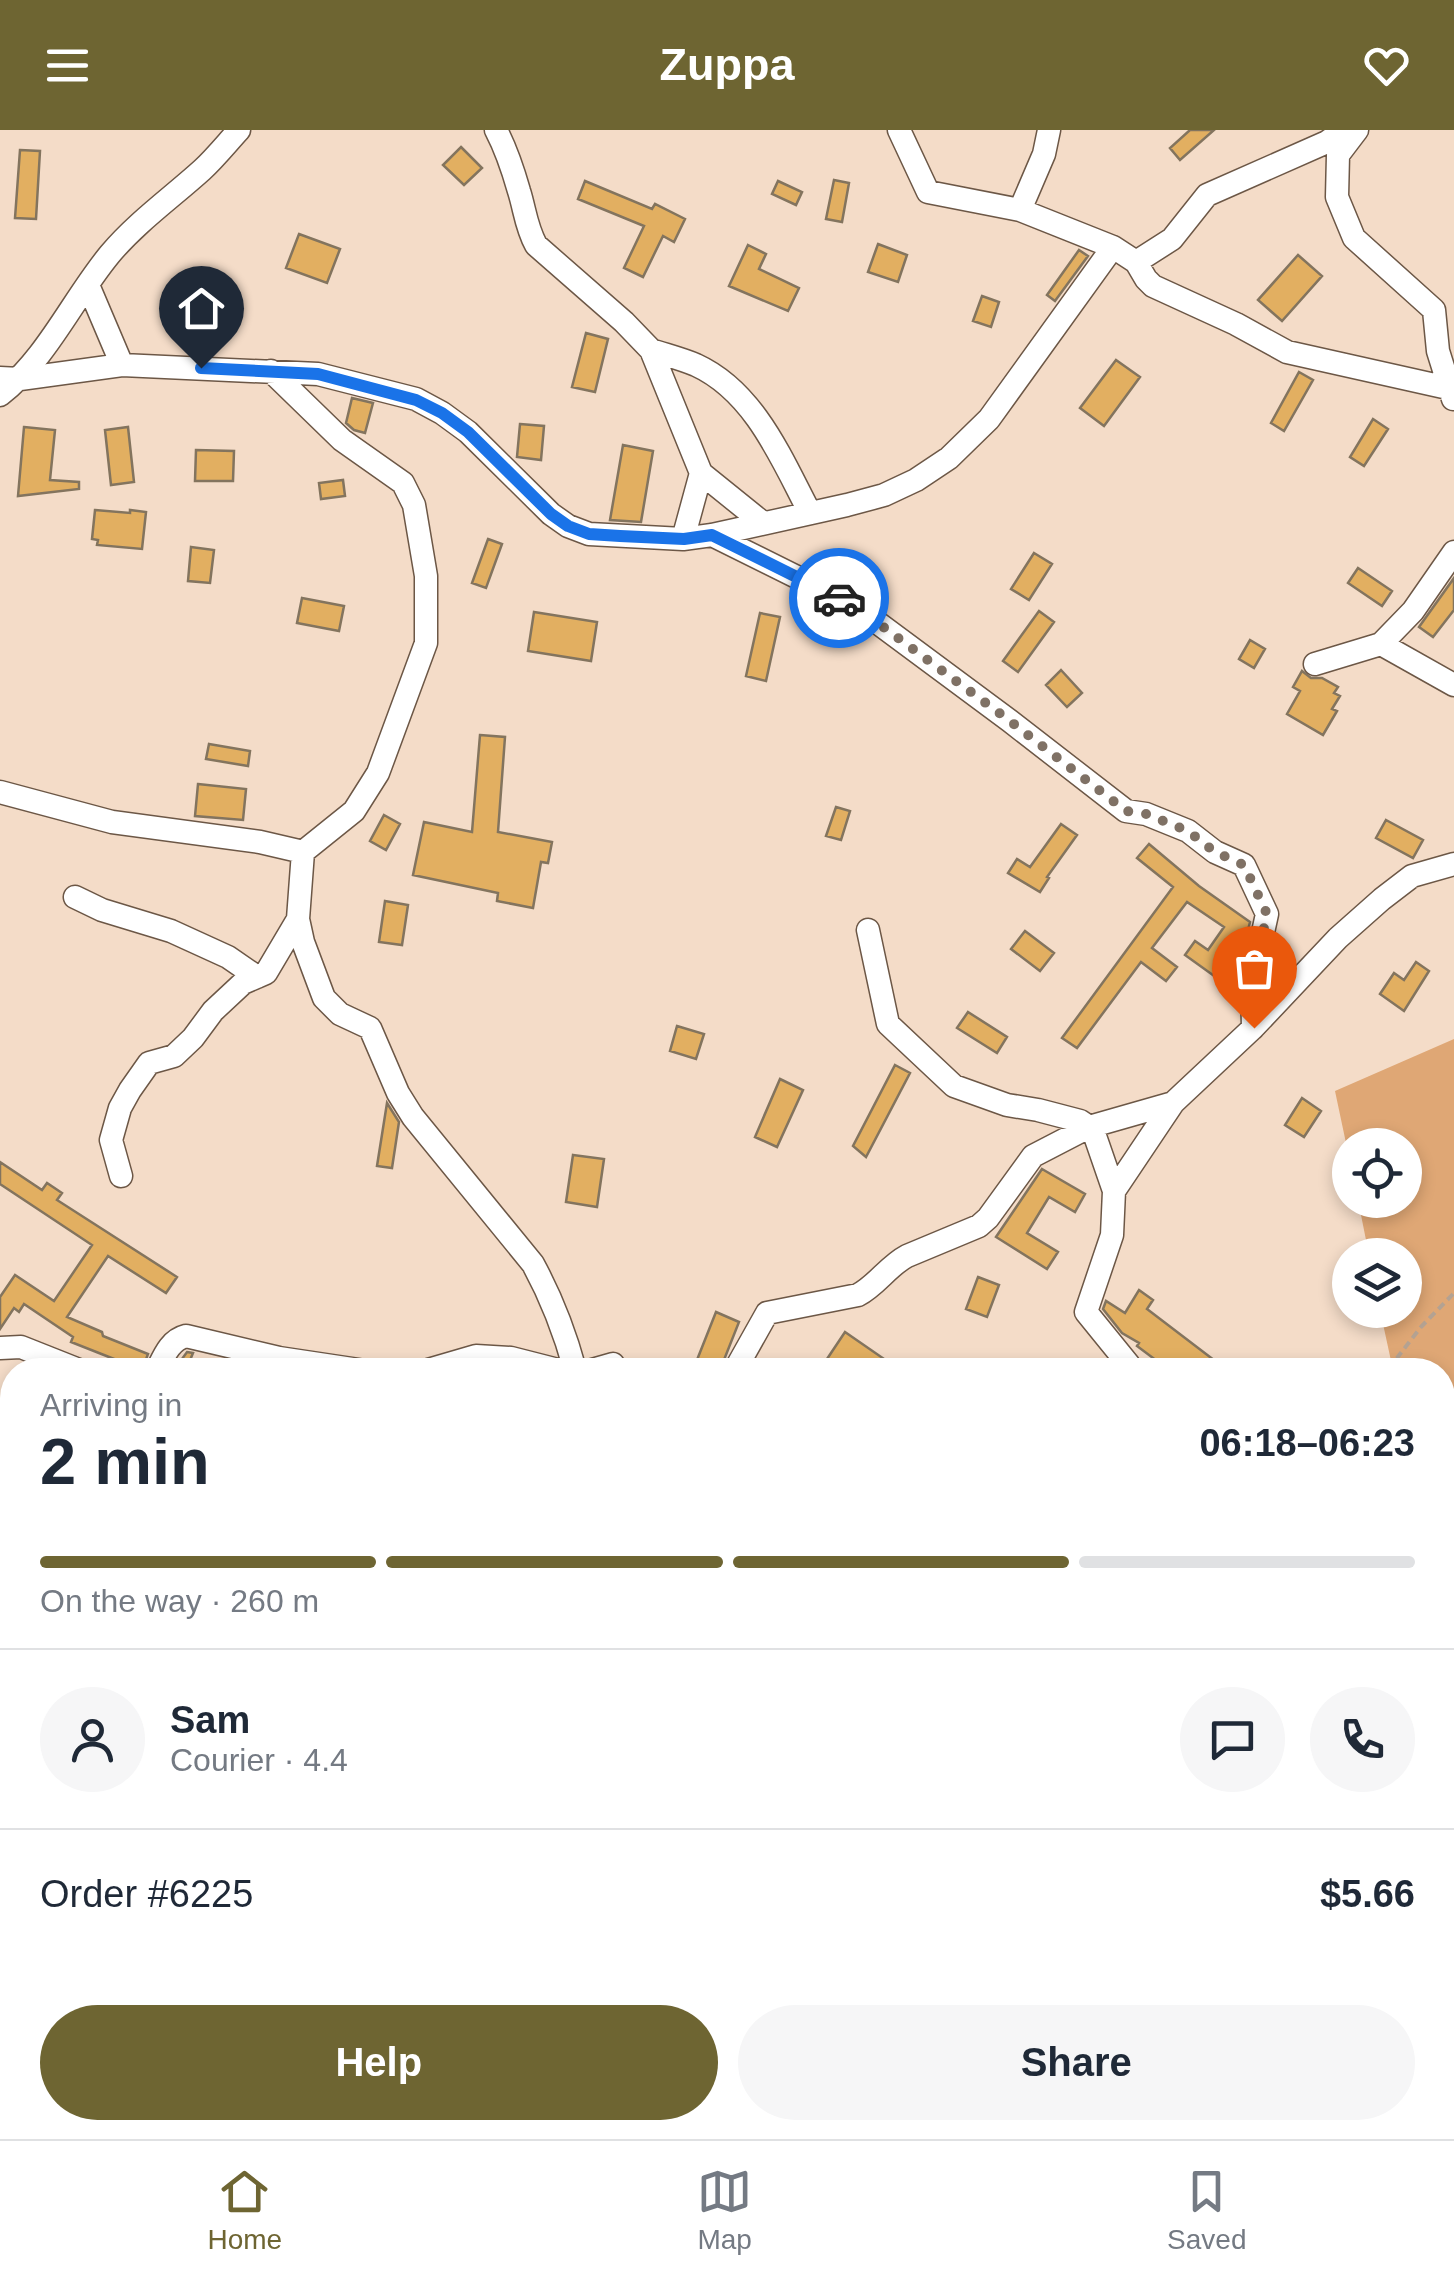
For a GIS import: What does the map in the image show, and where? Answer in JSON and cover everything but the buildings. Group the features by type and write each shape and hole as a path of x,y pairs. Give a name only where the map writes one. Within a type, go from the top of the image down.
{"street":[{"path":"0,394 59,330 110,255 141,222 205,167 238,130"},
{"path":"496,130 521,195 526,228 536,245 651,350 701,473 763,523"},
{"path":"900,130 928,192 1020,210 1114,247 1136,262 1153,286 1287,352 1451,395"},
{"path":"1020,210 1044,154 1049,130"},
{"path":"1136,262 1172,240 1207,195 1327,142 1344,130"},
{"path":"1358,130 1338,155 1336,197 1354,238 1434,310 1438,351 1451,395"},
{"path":"10,379 122,365 318,374 416,400 442,413 468,432 568,526 589,534 684,539 884,495 949,458 988,419 1114,247"},
{"path":"88,285 122,365"},
{"path":"651,350 696,365 720,380 753,413 810,514"},
{"path":"271,371 342,440 402,483 414,505 426,576 426,643 378,774 354,810 304,852 298,919 303,942 324,998 340,1014 370,1028 398,1093 413,1117 533,1264 572,1358"},
{"path":"684,539 701,473"},
{"path":"712,535 855,606 1126,811 1146,814 1188,831 1215,852 1244,865 1267,914 1252,983 1254,1028"},
{"path":"1316,664 1381,644 1413,611 1454,552"},
{"path":"1381,644 1454,685"},
{"path":"0,792 112,822 260,842 304,852"},
{"path":"1114,1191 1173,1104 1254,1028 1338,938 1412,876 1454,864"},
{"path":"75,896 102,910 171,931 228,957 258,977"},
{"path":"121,1176 110,1140 130,1090 149,1063 174,1056 233,992 266,973 298,919"},
{"path":"868,930 888,1024 954,1086 1007,1106 1038,1110 1090,1127 1114,1191 1112,1235 1086,1312 1123,1358"},
{"path":"743,1358 767,1314 858,1295 896,1262 979,1226 1033,1156 1090,1127 1173,1104"},
{"path":"163,1358 177,1338 186,1336 279,1358"},
{"path":"0,1348 21,1348 47,1358"},
{"path":"469,1358 511,1358"}],"path":[{"path":"1397,1358 1454,1294"}],"shaded area":[{"path":"1454,1039 1454,1358 1390,1358 1384,1328 1422,1328 1422,1238 1366,1238 1362,1218 1422,1218 1422,1128 1343,1128 1335,1091"}],"way so far":[{"path":"839,598 1010,721 1126,811 1146,814 1188,831 1215,852 1244,865 1267,914 1252,983 1254,1028"}],"route":[{"path":"201,368 318,374 416,400 468,432 568,526 589,534 620,536 684,539 712,535 839,598"}]}
